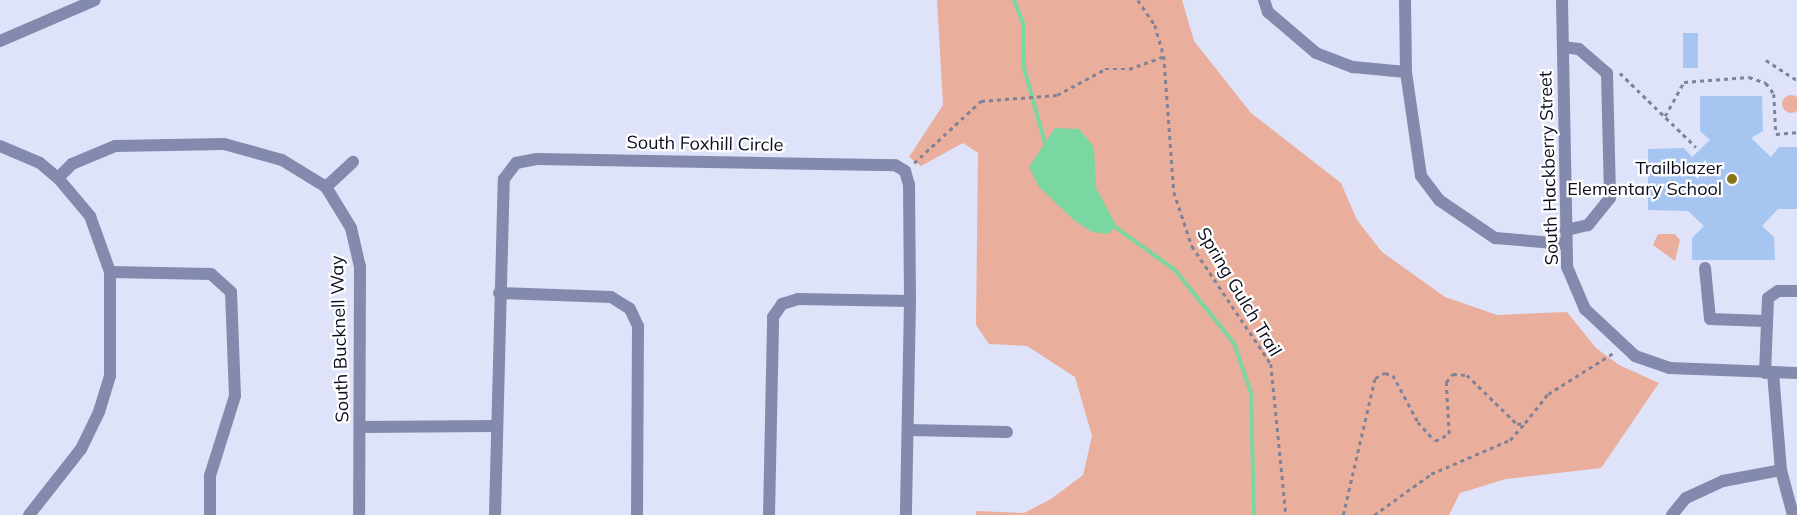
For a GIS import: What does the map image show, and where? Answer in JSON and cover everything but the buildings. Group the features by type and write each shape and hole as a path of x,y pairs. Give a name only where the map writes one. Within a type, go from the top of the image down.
{"street":[{"path":"66,13 71,0"},
{"path":"0,41 95,0"},
{"path":"1264,0 1268,12 1316,53 1353,67 1406,72"},
{"path":"1405,0 1406,72 1414,150 1421,176 1438,200 1495,238 1566,244"},
{"name":"South Hackberry Street","path":"1562,0 1567,267 1585,309 1624,347 1669,368 1797,373"},
{"path":"1563,47 1579,49 1607,73 1610,198 1588,225 1566,230"},
{"name":"South Bucknell Way","path":"58,178 72,164 115,146 224,144 282,160 326,187 351,228 360,266 359,515"},
{"path":"0,146 40,162 58,178 90,216 110,272 110,376 99,412 81,448 29,515"},
{"name":"South Foxhill Circle","path":"495,515 495,426 504,179 516,163 537,159 895,165 905,171"},
{"path":"326,187 353,162"},
{"path":"905,171 909,185 910,301 906,515"},
{"path":"1704,268 1710,319 1766,321"},
{"path":"110,272 211,274 231,292 235,396 210,476 210,515"},
{"path":"1793,515 1780,470 1769,373 1766,321 1772,293 1797,291"},
{"path":"499,292 611,298 630,309 638,326 637,515"},
{"path":"769,515 774,317 782,304 798,299 910,301"},
{"path":"360,427 495,426"},
{"path":"908,430 1007,432"},
{"path":"1672,515 1686,498 1723,481 1780,470"}],"path":[{"name":"Spring Gulch Trail","path":"1138,0 1155,25 1164,56 1174,192 1192,246 1270,364 1286,515"},
{"path":"905,171 981,101 1057,95 1106,69 1129,70 1164,56"},
{"path":"1766,60 1797,80"},
{"path":"1617,70 1696,146"},
{"path":"1665,116 1684,82 1749,77 1766,83 1774,94 1776,134 1797,132"},
{"path":"1374,515 1431,474 1510,440 1548,394 1624,347"},
{"path":"1343,515 1375,378 1384,373 1393,375 1418,422 1435,442 1449,434 1446,382 1453,374 1467,375 1517,424 1525,423"}],"shaded area":[{"path":"937,0 1182,0 1194,41 1251,113 1341,183 1357,220 1382,252 1445,297 1497,315 1567,312 1596,348 1619,365 1659,383 1601,468 1506,479 1460,493 1449,515 976,515 976,511 1024,513 1051,499 1083,475 1092,436 1075,377 1027,346 989,344 976,325 978,153 963,143 921,166 909,157 943,105"},
{"path":"1791,95 1797,98 1800,104 1797,110 1791,113 1785,110 1782,104 1785,98"},
{"path":"1055,128 1079,129 1094,147 1096,188 1116,225 1109,234 1092,232 1075,221 1039,187 1029,167"},
{"path":"1658,234 1675,234 1680,240 1675,261 1653,245"}],"waterway":[{"path":"1014,0 1023,23 1024,68 1045,143"},
{"path":"1111,224 1175,270 1234,343 1251,393 1254,515"}],"place":[{"name":"Trailblazer Elementary School","path":"1732,179"}]}
